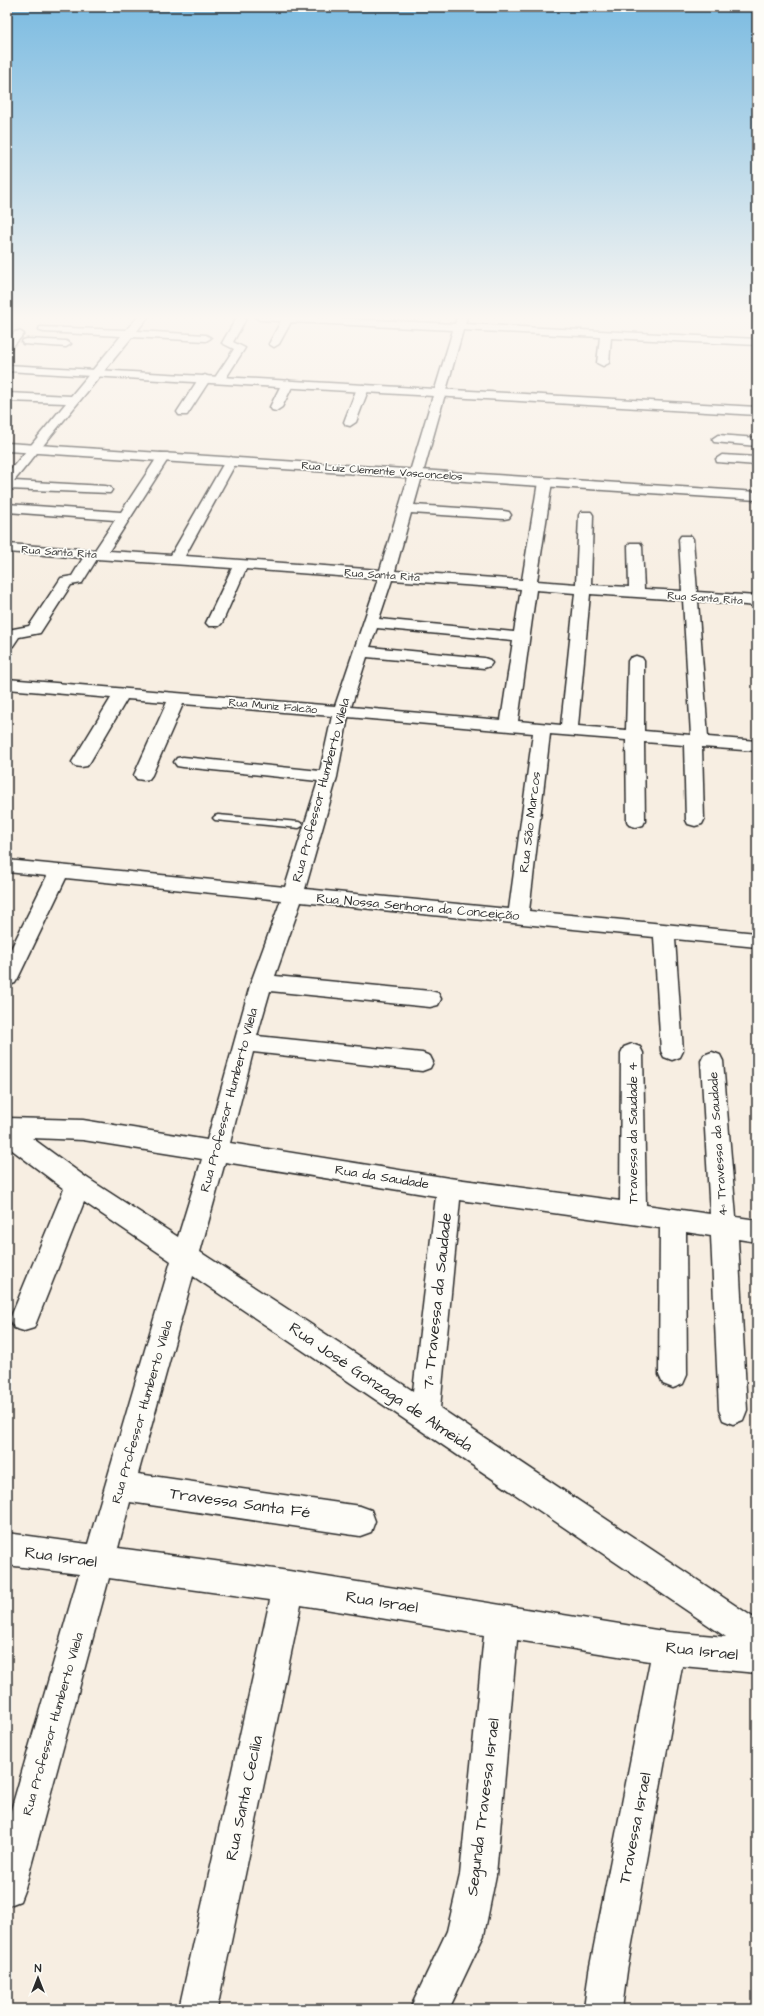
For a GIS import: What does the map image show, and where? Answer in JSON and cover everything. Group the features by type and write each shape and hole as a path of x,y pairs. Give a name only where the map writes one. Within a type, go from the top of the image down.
{"street":[{"path":"7,484 65,411"},
{"path":"350,422 354,411"},
{"name":"Rua Professor Humberto Vilela","path":"7,1888 98,1562 186,1257 244,1044 262,982 293,895 306,825 328,777 341,712 386,576 434,411"},
{"path":"718,439 757,442"},
{"name":"Rua Luiz Clemente Vasconcelos","path":"7,447 164,456 757,496"},
{"path":"7,643 14,632 34,630 66,581 77,580 124,516 164,456"},
{"path":"722,459 757,461"},
{"path":"176,561 231,461"},
{"path":"509,726 545,482"},
{"path":"7,484 105,490"},
{"path":"7,508 124,516"},
{"path":"405,508 504,515"},
{"path":"569,730 583,589 586,515"},
{"path":"686,539 696,741 695,820"},
{"path":"635,546 637,593"},
{"name":"Rua Santa Rita","path":"7,548 386,576 757,601"},
{"path":"214,624 241,565"},
{"path":"370,623 521,637"},
{"path":"360,651 484,663"},
{"path":"636,661 636,821"},
{"name":"Rua Muniz Falcão","path":"7,684 757,746"},
{"path":"81,762 121,694"},
{"path":"142,775 177,698"},
{"name":"Rua São Marcos","path":"518,916 542,728"},
{"path":"183,762 328,777"},
{"name":"Rua Nossa Senhora da Conceição","path":"7,866 757,940"},
{"path":"7,978 60,871"},
{"path":"664,931 672,1051"},
{"path":"262,982 430,999"},
{"path":"244,1044 422,1062"},
{"name":"Travessa da Saudade 4","path":"632,1053 633,1213"},
{"name":"4ª Travessa da Saudade","path":"712,1061 724,1228 733,1410"},
{"name":"Rua da Saudade","path":"7,1128 83,1130 450,1188 633,1213 724,1228 757,1231"},
{"name":"Rua José Gonzaga de Almeida","path":"7,1133 78,1185 425,1415 757,1639"},
{"path":"24,1318 78,1185"},
{"name":"7ª Travessa da Saudade","path":"425,1415 450,1188"},
{"path":"673,1219 673,1375"},
{"name":"Travessa Santa Fé","path":"121,1486 360,1521"},
{"name":"Rua Israel","path":"7,1549 289,1587 669,1648 757,1657"},
{"name":"Rua Santa Cecília","path":"198,2009 289,1587"},
{"name":"Segunda Travessa Israel","path":"429,2009 465,1935 478,1875 502,1621"},
{"name":"Travessa Israel","path":"603,2009 610,1963 669,1648"}],"lane":[{"path":"218,818 306,825"}]}
